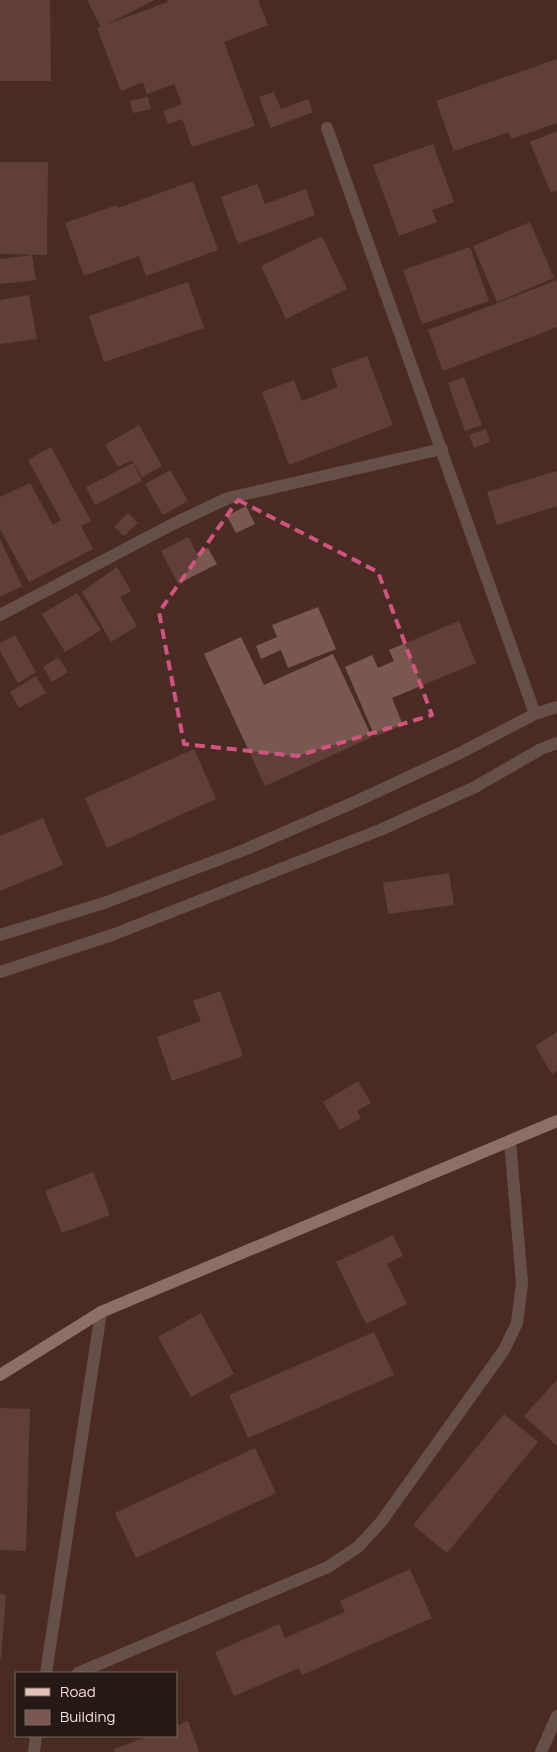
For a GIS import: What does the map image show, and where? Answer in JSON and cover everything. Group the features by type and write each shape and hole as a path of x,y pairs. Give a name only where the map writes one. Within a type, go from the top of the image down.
{"main road":[{"path":"0,1375 101,1312 557,1121"}],"street":[{"path":"327,128 535,714"},
{"path":"0,615 173,524 228,498 442,449"},
{"path":"0,935 104,903 244,850 460,754 535,714 557,707"},
{"path":"0,972 112,935 380,830 474,787 541,749 557,743"},
{"path":"80,1672 328,1567 358,1547 381,1522 504,1350 517,1323 522,1283 510,1141"},
{"path":"46,1672 101,1312"},
{"path":"541,1752 557,1716"},
{"path":"34,1752 36,1737"}],"highlighted area":[{"path":"238,500 378,572 432,715 297,756 184,744 159,612"}],"building":[{"path":"0,0 50,0 51,81 0,81"},
{"path":"87,0 155,0 101,27"},
{"path":"167,0 258,0 268,25 224,42 255,126 192,147 182,119 168,124 163,111 182,104 174,84 147,94 143,82 121,91 97,28 168,2"},
{"path":"557,59 557,123 511,139 509,132 454,151 436,101"},
{"path":"274,92 281,109 308,99 313,112 271,128 259,97"},
{"path":"148,97 151,109 133,113 130,101"},
{"path":"557,131 557,190 551,193 530,142"},
{"path":"433,144 454,202 432,210 437,222 399,236 373,165"},
{"path":"0,162 48,162 47,255 0,254"},
{"path":"193,181 218,250 146,276 139,256 84,276 65,223 117,205 118,208"},
{"path":"257,184 265,204 306,189 315,215 238,244 221,197"},
{"path":"530,222 554,278 497,302 473,246"},
{"path":"322,236 347,289 286,319 261,266"},
{"path":"470,247 489,301 422,324 403,270"},
{"path":"32,255 36,280 0,284 0,259"},
{"path":"557,280 557,327 443,371 428,330"},
{"path":"188,282 204,328 104,362 89,316"},
{"path":"29,295 37,339 0,344 0,300"},
{"path":"367,356 393,425 289,465 262,392 294,380 302,401 338,387 331,369"},
{"path":"464,377 482,425 465,431 448,383"},
{"path":"139,425 162,466 142,477 132,460 118,467 105,445"},
{"path":"486,429 490,442 474,448 469,435"},
{"path":"51,447 91,521 81,526 93,549 29,582 0,529 0,497 30,483 53,525 61,520 28,460"},
{"path":"133,463 142,481 95,505 86,487"},
{"path":"170,470 188,501 163,515 145,484"},
{"path":"557,471 557,506 497,525 487,492"},
{"path":"246,506 255,524 236,533 227,516"},
{"path":"128,513 138,523 124,536 114,527"},
{"path":"188,537 197,553 208,548 217,564 178,584 161,551"},
{"path":"0,539 22,586 0,597"},
{"path":"117,567 131,591 120,597 137,626 111,642 82,592"},
{"path":"77,593 101,630 65,652 42,614"},
{"path":"318,607 336,649 288,668 281,650 261,659 256,646 277,637 272,625"},
{"path":"459,621 476,663 392,698 403,725 375,737 345,667 372,655 378,668 394,661 389,650"},
{"path":"15,635 36,672 18,683 0,651 0,643"},
{"path":"241,637 264,685 333,654 372,737 265,786 204,654"},
{"path":"58,657 68,672 52,682 43,667"},
{"path":"36,676 46,693 19,708 10,692"},
{"path":"194,749 216,799 107,848 85,798"},
{"path":"43,818 63,865 0,891 0,836"},
{"path":"449,873 454,905 388,914 383,883"},
{"path":"220,991 243,1056 172,1081 157,1037 201,1021 193,1001"},
{"path":"557,1032 557,1071 552,1074 535,1046"},
{"path":"358,1081 371,1103 357,1111 361,1118 340,1130 323,1102"},
{"path":"93,1172 110,1215 62,1233 45,1191"},
{"path":"393,1235 403,1256 387,1264 407,1304 366,1324 336,1262"},
{"path":"201,1313 234,1374 191,1397 158,1337"},
{"path":"374,1332 394,1375 248,1438 229,1395"},
{"path":"557,1380 557,1444 556,1445 524,1416"},
{"path":"0,1408 30,1409 26,1551 0,1550"},
{"path":"504,1414 538,1442 447,1553 413,1525"},
{"path":"255,1448 276,1493 136,1558 115,1513"},
{"path":"410,1569 432,1618 302,1675 299,1668 234,1696 215,1652 279,1624 285,1638 345,1612 340,1601"},
{"path":"0,1594 6,1595 1,1659 0,1658"},
{"path":"188,1721 199,1752 115,1752 114,1749 146,1737 178,1737 178,1725"}]}
